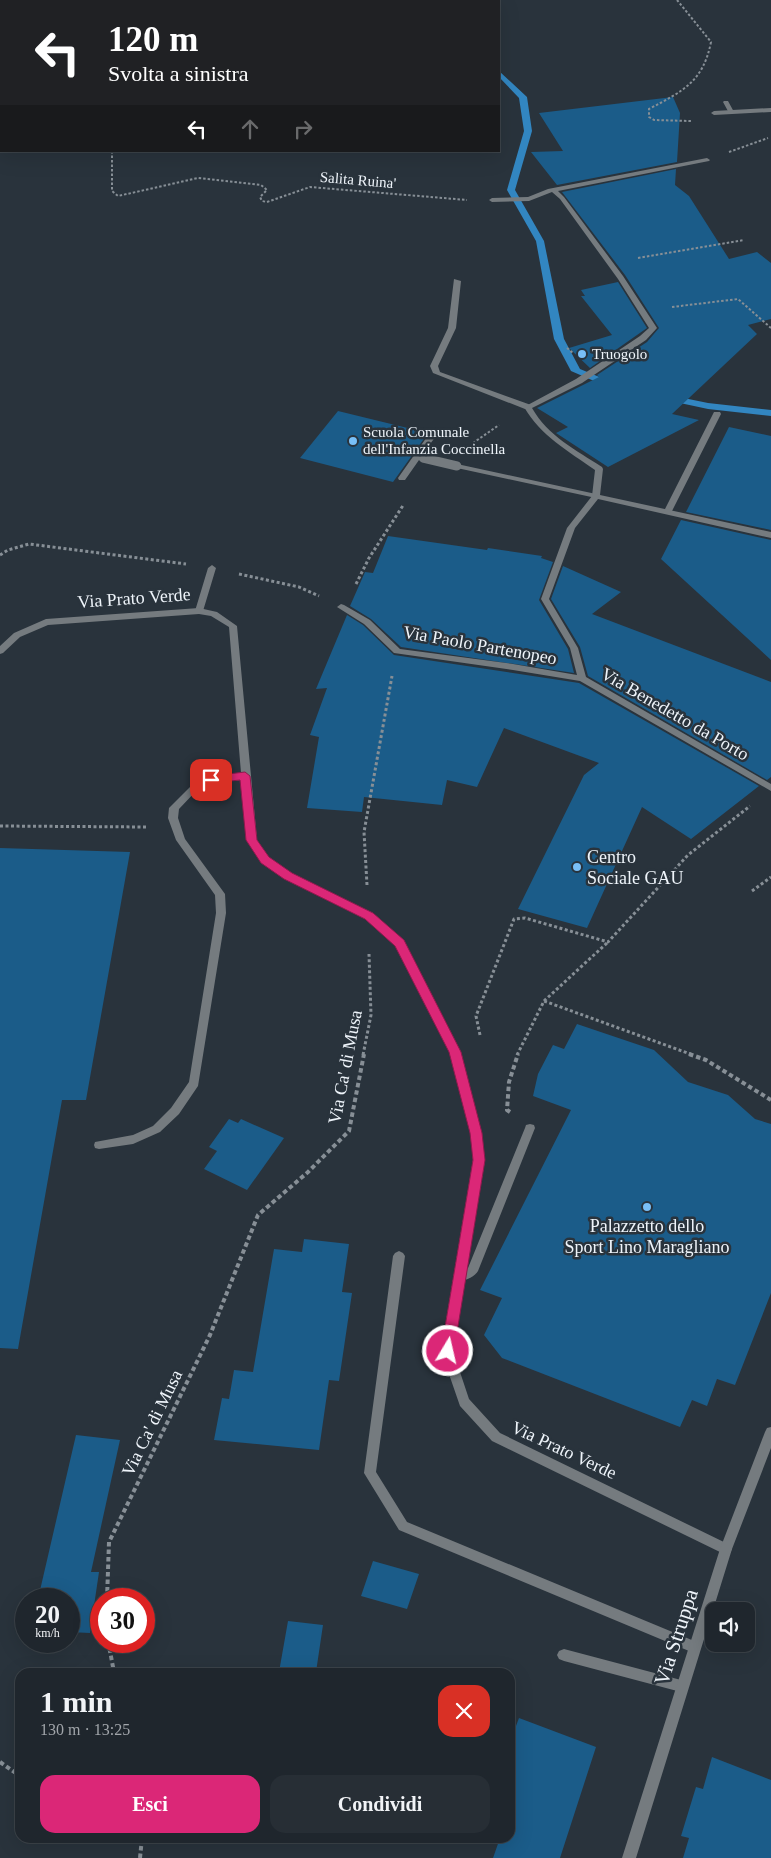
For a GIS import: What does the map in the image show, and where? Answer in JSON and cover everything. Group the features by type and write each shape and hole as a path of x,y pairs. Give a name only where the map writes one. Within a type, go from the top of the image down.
{"street":[{"path":"726,102 731,112"},
{"path":"714,112 771,110"},
{"path":"492,200 529,199 540,193 553,190 707,160"},
{"path":"528,407 594,371 643,338 653,328 609,262 562,198 553,190"},
{"path":"457,281 452,328 434,366 437,373 528,407 533,418 545,432 599,469 596,496"},
{"path":"668,511 717,414"},
{"path":"402,478 420,457 432,436"},
{"path":"420,457 771,535"},
{"name":"Via Benedetto da Porto","path":"596,496 572,528 545,599 574,648 582,679 771,788"},
{"path":"199,611 212,568"},
{"name":"Via Paolo Partenopeo","path":"341,607 367,622 397,651 582,679"},
{"name":"Via Prato Verde","path":"0,650 17,635 46,622 199,611 214,614 233,626 252,840 265,860 288,876 369,916 400,943 455,1052 471,1115 479,1160 448,1351 464,1402 496,1437 726,1548"},
{"path":"100,1145 129,1142 147,1136 176,1110 194,1083 221,913 220,894 181,840 173,818 174,808 194,788 211,780 245,776"},
{"path":"459,1277 472,1271 530,1128"},
{"path":"399,1256 370,1473 403,1526 694,1647"},
{"name":"Via Struppa","path":"629,1858 681,1686 726,1548 771,1432"},
{"path":"564,1655 681,1686"}],"path":[{"path":"677,0 711,42 709,60 702,74 689,88 650,109 648,114 654,120 693,121"},
{"path":"707,160 771,136"},
{"name":"Salita Ruina'","path":"112,152 112,191 113,194 118,196 198,178 261,185 268,190 260,197 270,203 299,189 310,187 450,200 492,200"},
{"path":"609,262 692,250 744,240"},
{"path":"644,313 732,298 743,301 771,328"},
{"path":"0,555 8,550 29,544 212,568 299,587 341,607"},
{"name":"Via Ca' di Musa","path":"107,1588 109,1542 210,1335 258,1214 308,1172 349,1131 370,1015 369,916 364,832 397,651"},
{"path":"530,1128 507,1110 507,1085 530,1027 544,1001 608,942 688,855 756,801"},
{"path":"0,826 146,827 150,818"},
{"path":"752,891 771,877"},
{"path":"476,1021 514,919 525,918 608,942"},
{"path":"544,1001 706,1060 771,1100"},
{"path":"110,1653 113,1668"},
{"path":"0,1762 15,1772"},
{"path":"140,1858 142,1843"}],"building":[{"path":"673,97 680,113 677,162 557,185 531,152 563,151 539,113"},
{"path":"676,169 675,185 689,196 729,259 757,252 771,263 771,319 748,325 757,334 672,414 699,420 608,467 556,433 568,427 537,408 599,377 597,375 647,342 659,328 625,275 562,192"},
{"path":"618,282 647,328 590,368 569,348 612,335 581,296 585,296 581,290"},
{"name":"Scuola Comunale dell'Infanzia Coccinella","path":"338,411 428,433 393,482 300,458"},
{"path":"729,427 771,436 771,530 686,512"},
{"path":"681,520 771,540 771,660 661,559"},
{"path":"388,536 542,556 541,558 553,562 539,600 568,649 574,673 401,647 371,619 350,606 365,572 373,573"},
{"path":"563,566 621,592 592,614 771,682 771,777 767,780 588,676 580,647 551,599"},
{"path":"347,615 363,625 394,655 579,683 759,786 691,839 642,807 587,928 518,909 584,775 599,763 504,728 477,787 447,780 442,805 364,797 362,812 307,808 319,737 310,735 327,688 316,689"},
{"path":"0,848 130,852 86,1100 62,1100 18,1349 0,1348"},
{"name":"Palazzetto dello Sport Lino Maragliano","path":"577,1024 654,1050 688,1082 728,1095 755,1119 771,1124 771,1293 735,1385 717,1379 707,1406 692,1400 680,1427 502,1358 484,1335 502,1298 480,1290 571,1110 533,1096 538,1074 553,1045 564,1049"},
{"path":"229,1119 238,1123 241,1119 284,1138 247,1190 204,1169 217,1151 209,1147"},
{"path":"304,1239 349,1244 342,1292 352,1293 339,1381 329,1380 319,1450 214,1440 222,1398 229,1399 234,1370 253,1372 274,1249 302,1252"},
{"path":"76,1435 120,1440 91,1572 99,1572 97,1588 90,1588 90,1633 80,1633 80,1588 41,1588"},
{"path":"373,1561 419,1574 407,1609 361,1596"},
{"path":"288,1621 323,1625 317,1668 280,1668"},
{"path":"519,1718 596,1747 560,1858 493,1858 498,1843 515,1843 515,1729"},
{"path":"712,1757 771,1780 771,1858 683,1858 689,1838 681,1836 696,1787 703,1789"}],"waterway":[{"path":"500,74 523,97 528,131 511,190 540,241 559,339 576,371 611,385"},
{"path":"669,398 708,406 771,413"}],"place":[{"name":"Truogolo","path":"582,354"},
{"name":"Scuola Comunale dell'Infanzia Coccinella","path":"353,441"},
{"name":"Centro Sociale GAU","path":"577,867"},
{"name":"Palazzetto dello Sport Lino Maragliano","path":"647,1207"}],"route":[{"path":"211,780 245,776 252,840 265,860 288,876 369,916 400,943 455,1052 476,1133 479,1160 448,1351"}]}
